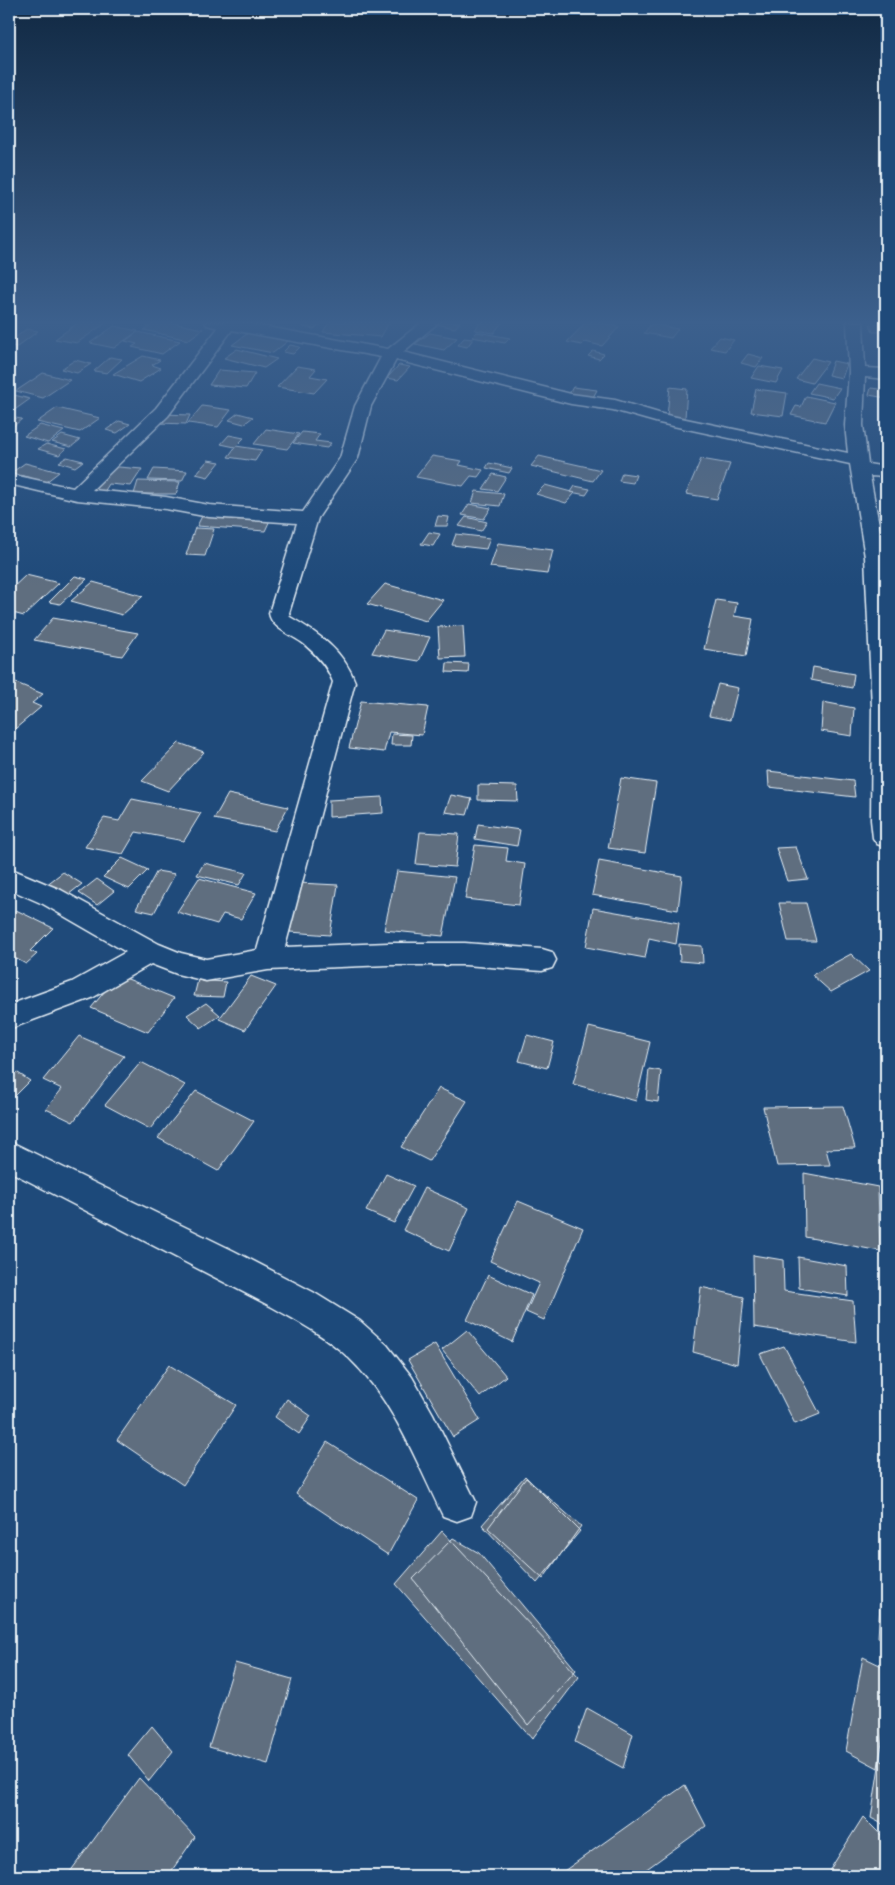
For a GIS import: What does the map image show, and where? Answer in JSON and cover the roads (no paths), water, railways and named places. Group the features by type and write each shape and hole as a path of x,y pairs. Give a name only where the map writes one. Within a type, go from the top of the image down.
{"street":[{"path":"78,494 163,410"},
{"path":"268,960 344,682 342,674 318,643 280,618 279,613 308,518 349,458 362,410"},
{"path":"632,410 886,472"},
{"path":"855,410 854,425 859,465 875,557 883,708 884,820 886,838"},
{"path":"9,480 78,494 166,503 209,512 308,518"},
{"path":"9,878 52,897 149,952 177,963 206,970 268,960 388,954 456,954 542,960"},
{"path":"9,1017 82,990 149,952"},
{"path":"9,1155 212,1256 328,1319 358,1342 376,1360 400,1392 456,1502"}]}
